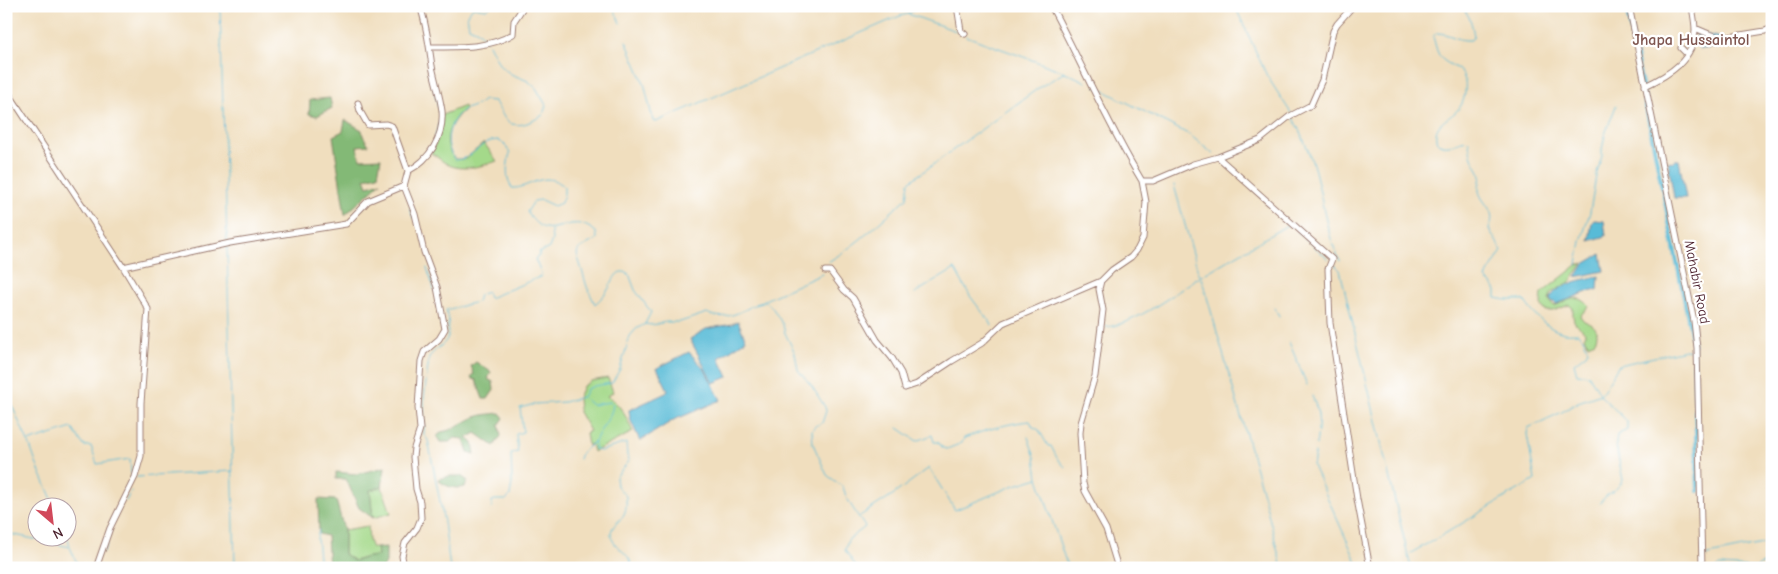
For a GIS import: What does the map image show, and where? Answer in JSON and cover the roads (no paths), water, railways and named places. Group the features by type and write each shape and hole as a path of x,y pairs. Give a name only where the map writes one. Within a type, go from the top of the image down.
{"street":[{"path":"408,171 426,160 437,140 442,110 420,6"},
{"path":"430,47 482,45 513,34 514,21 524,6"},
{"path":"956,6 961,31 965,34"},
{"path":"825,271 830,271 844,290 853,298 875,336 901,373 905,388 917,384 982,343 1003,323 1101,281 1137,250 1143,238 1146,202 1142,181 1087,80 1066,32 1051,6"},
{"path":"1142,181 1153,181 1192,164 1260,140 1290,116 1311,105 1322,80 1333,31 1353,6"},
{"name":"Mahabir Road","path":"1629,6 1694,321 1697,348 1702,568"},
{"path":"1645,86 1667,76 1682,62 1692,46 1695,28 1692,6"},
{"path":"1695,28 1722,38 1766,31 1772,28"},
{"path":"1681,48 1687,54"},
{"path":"6,89 123,267 148,309 142,403 141,456 135,477 110,528 96,568"},
{"path":"358,103 368,125 386,124 392,126 397,136 408,171 404,186 437,287 445,329 440,339 424,352 421,360 418,408 420,429 413,457 421,518 417,528 405,543 402,556 404,568"},
{"path":"1218,156 1332,259 1328,268 1330,323 1357,499 1370,568"},
{"path":"123,267 230,244 346,224 368,201 404,186"},
{"path":"1101,281 1102,310 1095,376 1081,423 1080,451 1085,491 1106,529 1118,568"}],"water":[{"path":"1697,32 1724,39 1725,45 1719,48 1700,49 1696,45"},
{"path":"1675,160 1679,160 1686,198 1674,198 1668,162 1671,161 1672,163"},
{"path":"1594,220 1604,221 1606,236 1589,241 1592,222"},
{"path":"1601,254 1604,271 1576,277 1584,264"},
{"path":"1599,276 1598,290 1592,290 1557,304 1550,299 1558,289 1564,286"},
{"path":"738,321 746,340 719,358 728,377 713,383 690,339 706,329"},
{"path":"689,352 704,368 721,400 680,416 640,441 630,419 629,410 666,393 668,390 657,368"}],"waterway":[{"path":"220,6 227,241"},
{"path":"487,41 478,31 469,27 467,15 473,7 486,9 491,6"},
{"path":"613,6 620,23"},
{"path":"908,14 921,6"},
{"path":"1235,6 1267,76 1291,113"},
{"path":"1461,6 1469,16 1474,36 1471,40 1441,33 1436,33 1433,37 1441,58 1462,73 1465,85 1462,104 1438,128 1436,139 1438,143 1444,145 1465,140 1469,141 1471,155 1481,175 1479,191 1491,212 1492,217 1489,229 1502,251 1486,279 1496,291 1496,298 1524,300 1535,315 1545,324 1563,333 1578,333 1583,338 1588,350 1586,354 1574,363 1577,374 1589,375 1602,397 1627,421 1627,430 1617,435 1616,443 1623,480 1600,503"},
{"path":"1626,6 1693,343 1698,491"},
{"path":"626,41 644,83 653,121 656,122 900,16 908,14 959,32"},
{"path":"966,36 1065,72 1086,82"},
{"path":"489,44 500,66 511,74 528,81 536,88 546,105 543,115 530,122 517,125 512,124 504,118 494,101 484,100 477,105 463,110 454,121 448,140 451,154 455,160 462,159 486,143 498,140 505,145 510,153 507,166 512,188 519,188 543,179 550,179 564,186 561,203 554,206 541,200 534,201 527,212 536,223 544,228 576,224 596,232 597,239 579,249 577,254 587,287 595,304 606,292 616,275 625,272 629,274 635,290 651,312 645,324 636,329 630,336 620,369 612,383 587,389 583,397 592,405 609,402 613,404 610,416 597,437 594,449 600,451 626,443 629,461 616,477 617,486 626,496 626,508 623,515 612,528 611,535 615,544 629,558 631,568"},
{"path":"427,48 430,73 439,111"},
{"path":"828,262 859,240 907,198 909,182 1040,87 1065,72"},
{"path":"1095,86 1190,135 1213,154"},
{"path":"1577,265 1602,156 1605,134 1616,106"},
{"path":"1293,118 1306,144 1313,164 1328,229 1340,261"},
{"path":"435,137 440,119"},
{"path":"1174,185 1199,275"},
{"path":"410,208 413,218"},
{"path":"1206,273 1289,224"},
{"path":"450,568 444,522 428,440 424,435 424,398 429,358 448,337 449,322 446,310 477,302 479,295 487,292 489,298 542,276 535,259 539,256 539,253 549,248 552,240 551,230"},
{"path":"1297,231 1328,259"},
{"path":"227,246 235,568"},
{"path":"1333,263 1340,270 1411,568"},
{"path":"427,268 435,292"},
{"path":"915,293 955,269 970,296 992,325"},
{"path":"756,304 822,274"},
{"path":"1106,327 1117,325 1143,314 1202,275"},
{"path":"1201,276 1265,501 1282,568"},
{"path":"751,306 766,302 772,307 783,325 795,353 798,370 811,385 825,407 826,411 822,423 815,426 812,430 813,444 827,475 843,487 847,499 865,527 848,540 845,550 857,568"},
{"path":"645,324 680,322 707,313 729,316 750,307"},
{"path":"1275,308 1279,317"},
{"path":"440,318 441,325"},
{"path":"1289,342 1307,385"},
{"path":"1411,553 1535,480 1527,434 1528,428 1578,402 1601,394 1619,365 1685,350 1693,351"},
{"path":"6,392 28,442 72,428 84,446 91,446 97,464 130,459 133,477"},
{"path":"1312,396 1317,409 1318,420 1316,445"},
{"path":"492,508 492,501 506,500 510,496 512,483 511,453 518,452 516,434 523,432 520,408 535,404 564,402 582,397"},
{"path":"898,428 917,441 932,435 934,442 938,442 943,448 947,449 962,443 964,438 980,432 1030,421 1033,427 1039,430 1048,446 1051,446 1057,458 1065,467"},
{"path":"1028,437 1035,457 1038,478 1068,568"},
{"path":"579,459 581,453 594,442"},
{"path":"29,443 51,496"},
{"path":"1315,453 1313,466 1358,565"},
{"path":"860,516 929,468 955,510 1015,485 1038,478"},
{"path":"137,477 232,471"},
{"path":"126,501 131,491"},
{"path":"319,530 317,538 320,568"},
{"path":"6,533 70,547 79,568"},
{"path":"1704,556 1772,542"},
{"path":"104,552 107,544"},
{"path":"1717,568 1719,566 1755,568 1764,563 1772,563"}],"district":[{"name":"Jhapa Hussaintol","path":"1691,40"}]}
